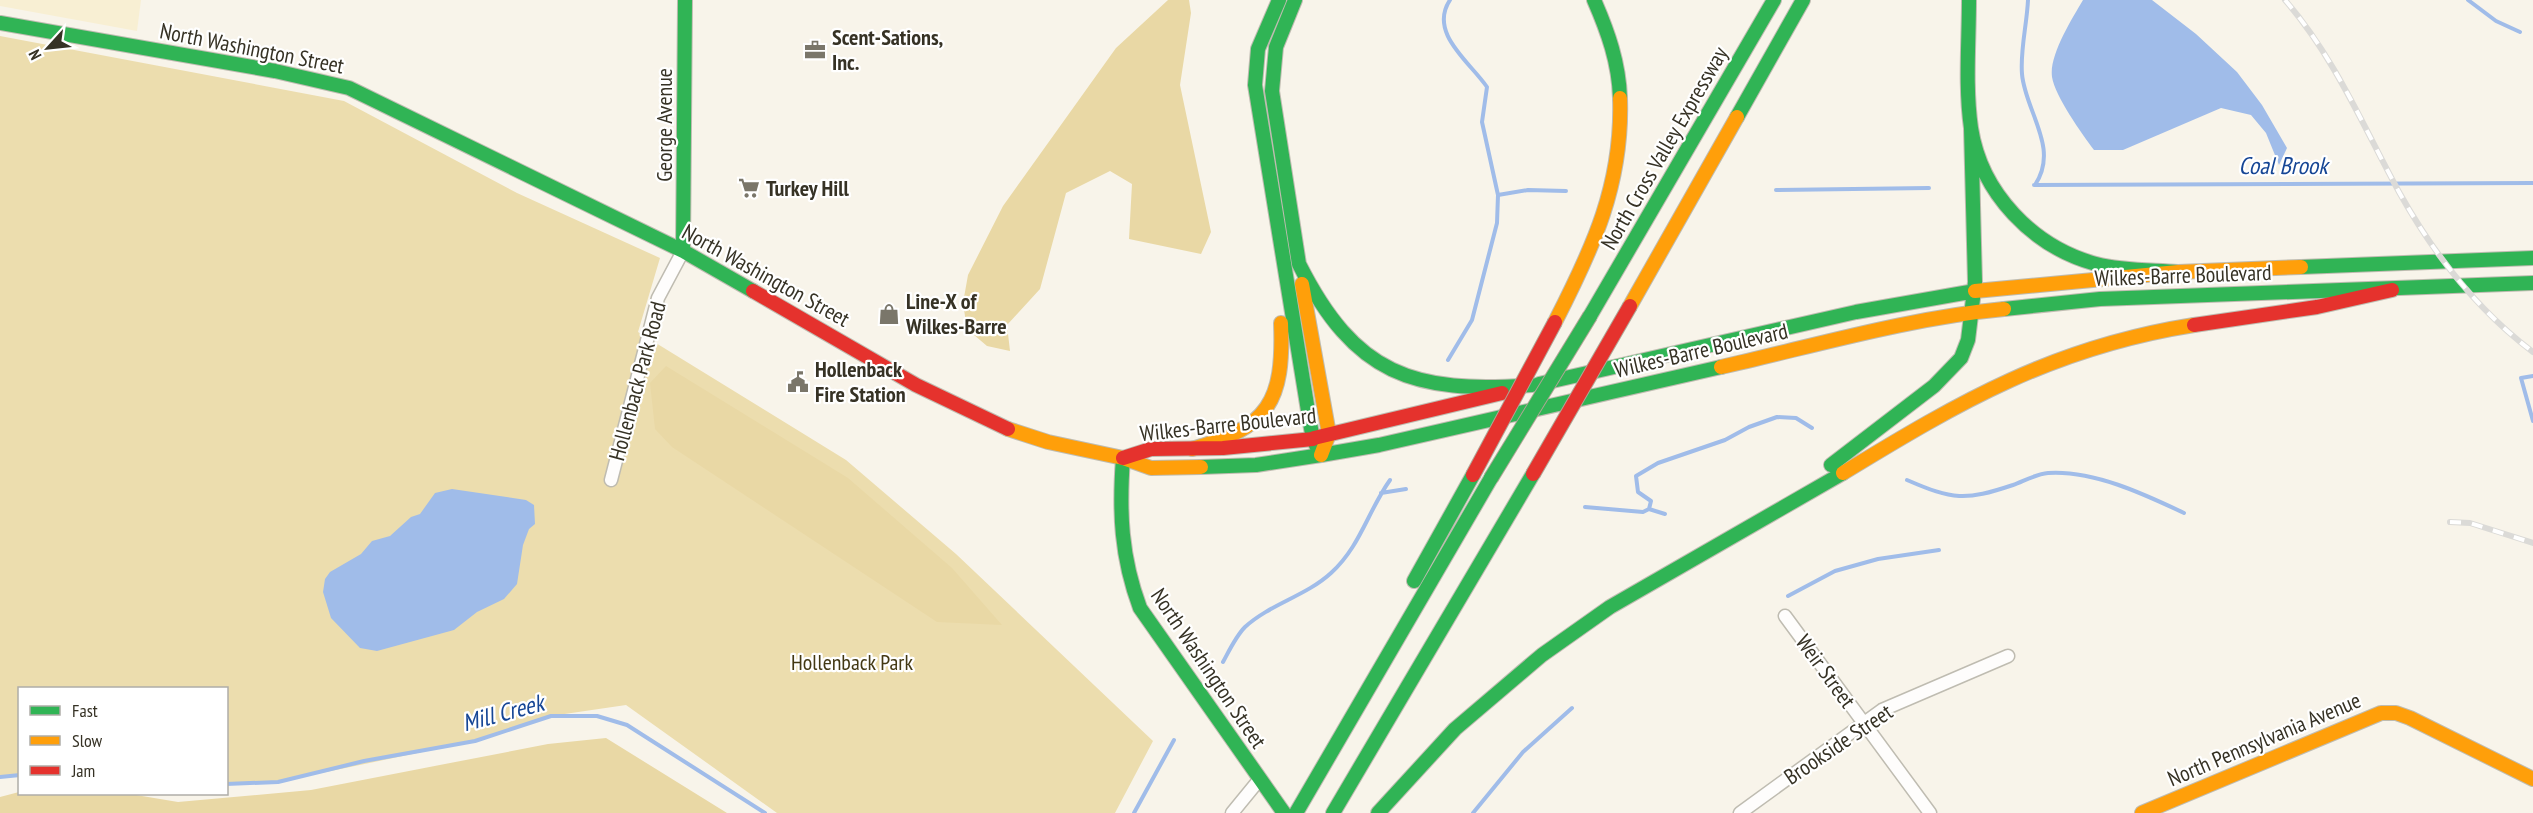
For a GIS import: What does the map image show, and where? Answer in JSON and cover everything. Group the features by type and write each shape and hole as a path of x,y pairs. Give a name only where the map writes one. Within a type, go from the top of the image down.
{"main road":[{"name":"George Avenue","path":"683,251 685,0"},
{"path":"1279,0 1262,36 1255,65 1255,85 1267,171 1313,439 1321,455"},
{"path":"1295,0 1276,47 1272,91 1329,434 1321,455"},
{"path":"1296,813 1340,738 1389,627 1556,322 1595,242 1604,216 1620,141 1620,95 1614,55 1606,26 1594,0"},
{"name":"North Cross Valley Expressway","path":"1340,738 1491,478 1590,316 1773,0"},
{"path":"1333,813 1533,474 1803,0"},
{"path":"1683,566 1834,463 1943,378 1962,357 1970,334 1975,245 1969,0"},
{"name":"North Washington Street","path":"0,23 275,71 339,85 683,251 916,385 962,408 1009,429 1048,442 1124,458 1118,511 1120,543 1123,561 1137,600 1259,780 1284,813"},
{"path":"1971,128 1990,183 2008,209 2044,241 2078,259 2097,264 2178,272"},
{"path":"1192,449 1235,436 1256,422 1273,398 1278,384 1282,347 1280,310 1262,207 1267,171"},
{"name":"Wilkes-Barre Boulevard","path":"1124,458 1151,449 1192,449 1313,439 1532,385 1856,312 1973,291 2178,272 2533,258"},
{"path":"1299,264 1310,288 1335,326 1363,352 1387,367 1417,380 1446,387 1532,385"},
{"name":"Wilkes-Barre Boulevard","path":"1124,458 1151,468 1207,469 1256,465 1321,455 1379,445 1873,332 1972,312 2100,299 2533,283"},
{"path":"1378,813 1433,750 1496,690 1545,651 1607,609 1954,407 2046,363 2109,342 2169,326 2349,303 2392,290"},
{"name":"North Pennsylvania Avenue","path":"2142,813 2381,713 2396,713 2410,718 2533,779"}],"street":[{"name":"Hollenback Park Road","path":"611,480 658,298 683,251"},
{"name":"Weir Street","path":"1785,616 1930,813"},
{"name":"Brookside Street","path":"1740,813 1882,710 2008,656"},
{"path":"1232,813 1259,780"}],"shaded area":[{"path":"0,0 141,0 137,31 0,6"},
{"path":"1168,0 1189,0 1191,13 1180,85 1211,232 1201,254 1129,239 1132,184 1110,171 1066,193 1040,289 1007,325 1010,351 987,346 967,329 963,303 968,275 1003,206 1116,48"},
{"path":"666,366 848,478 952,568 1002,625 937,622 672,447 655,429 650,383"},
{"path":"606,738 727,813 0,813 0,797 18,792 18,795 136,795 178,802 311,790 548,744"}],"green space":[{"name":"Hollenback Park","path":"0,36 344,101 517,193 660,258 638,332 846,460 956,554 1153,741 1115,813 777,813 626,705 551,716 475,741 278,782 228,782 228,687 18,687 18,775 0,777"}],"water":[{"path":"2083,0 2152,0 2196,34 2237,72 2262,105 2287,148 2279,165 2266,133 2251,115 2221,108 2123,150 2094,150 2063,104 2052,77 2054,58 2058,48"},
{"path":"452,489 526,500 534,505 535,524 529,529 523,545 517,584 504,599 477,612 454,630 377,651 360,648 331,618 323,592 325,579 330,572 361,554 372,541 390,536 411,517 420,514 435,493"}],"waterway":[{"path":"1448,360 1472,320 1497,223 1498,195 1482,122 1487,87 1462,57 1448,35 1444,24 1445,12 1450,0"},
{"path":"2028,0 2022,74 2024,88 2043,143 2044,157 2042,171 2035,185"},
{"path":"2468,0 2496,21 2520,32"},
{"name":"Coal Brook","path":"2034,185 2533,183"},
{"name":"Coal Brook","path":"1776,190 1929,188"},
{"name":"Coal Brook","path":"1498,195 1528,190 1566,191"},
{"path":"2533,376 2521,378 2533,421"},
{"path":"1585,507 1643,512 1649,509 1651,501 1638,492 1636,476 1658,463 1725,440 1749,427 1777,417 1796,418 1812,428"},
{"path":"1907,480 1948,495 1970,496 1997,490 2048,473 2083,475 2118,485 2184,513"},
{"path":"1223,662 1245,627 1265,612 1321,581 1341,563 1357,540 1390,480"},
{"path":"1381,493 1406,489"},
{"path":"1649,509 1665,514"},
{"path":"1788,596 1835,571 1878,559 1939,550"},
{"path":"1473,813 1523,752 1572,708"},
{"name":"Mill Creek","path":"228,784 278,782 364,761 475,741 551,716 597,716 627,725 765,813"},
{"path":"1134,813 1174,740"},
{"name":"Mill Creek","path":"0,777 18,775"}],"railway":[{"path":"2285,0 2303,22 2334,69 2399,192 2426,237 2475,299 2493,318 2533,352"},
{"path":"2450,522 2470,523 2533,543"}],"traffic: fast":[{"path":"683,251 685,0"},
{"path":"1279,0 1258,49 1255,85 1310,423 1313,439 1321,455"},
{"path":"1295,0 1276,47 1272,91 1299,264 1320,301 1342,331 1366,353 1392,370 1421,380 1453,386 1532,385"},
{"path":"1594,0 1612,48 1620,98"},
{"path":"1590,316 1774,0"},
{"path":"1737,117 1803,0"},
{"path":"1969,0 1968,80 1971,128 1977,152 1998,195 2031,231 2051,245 2073,256 2116,268 2178,272"},
{"path":"0,23 275,71 349,88 683,251 753,291"},
{"path":"1831,465 1934,386 1961,358 1968,340 1975,282 1971,128"},
{"path":"2301,267 2533,258"},
{"path":"2004,309 2100,299 2533,283"},
{"path":"1539,384 1856,312 1975,291"},
{"path":"1491,478 1590,316"},
{"path":"1321,455 1379,445 1721,367"},
{"path":"1201,467 1256,465 1321,455"},
{"path":"1123,458 1121,497 1125,552 1140,608 1284,813"},
{"path":"1378,813 1455,729 1542,655 1610,607 1843,473"},
{"path":"1333,813 1533,474"},
{"path":"1414,581 1473,475"},
{"path":"1296,813 1491,478"}],"traffic: slow":[{"path":"1555,322 1582,268 1611,187 1620,129 1620,98"},
{"path":"1630,306 1737,117"},
{"path":"1975,291 2178,272 2301,267"},
{"path":"1302,284 1329,434 1321,455"},
{"path":"1721,367 1897,326 2004,309"},
{"path":"1192,449 1218,441 1239,431 1255,420 1266,407 1274,392 1279,373 1281,323"},
{"path":"1843,473 1969,400 2010,380 2097,347 2194,325"},
{"path":"1008,429 1048,442 1123,458 1151,468 1201,467"},
{"path":"2142,813 2381,713 2396,713 2410,718 2533,779"}],"traffic: jam":[{"path":"2194,325 2317,307 2392,290"},
{"path":"753,291 916,385 1008,429"},
{"path":"1533,474 1630,306"},
{"path":"1473,475 1555,322"},
{"path":"1314,438 1502,393"},
{"path":"1123,458 1151,449 1223,448 1313,439"}],"place":[{"name":"Scent-Sations, Inc.","path":"815,50"},
{"name":"Turkey Hill","path":"749,188"},
{"name":"Line-X of Wilkes-Barre","path":"889,314"},
{"name":"Hollenback Fire Station","path":"798,382"}]}
